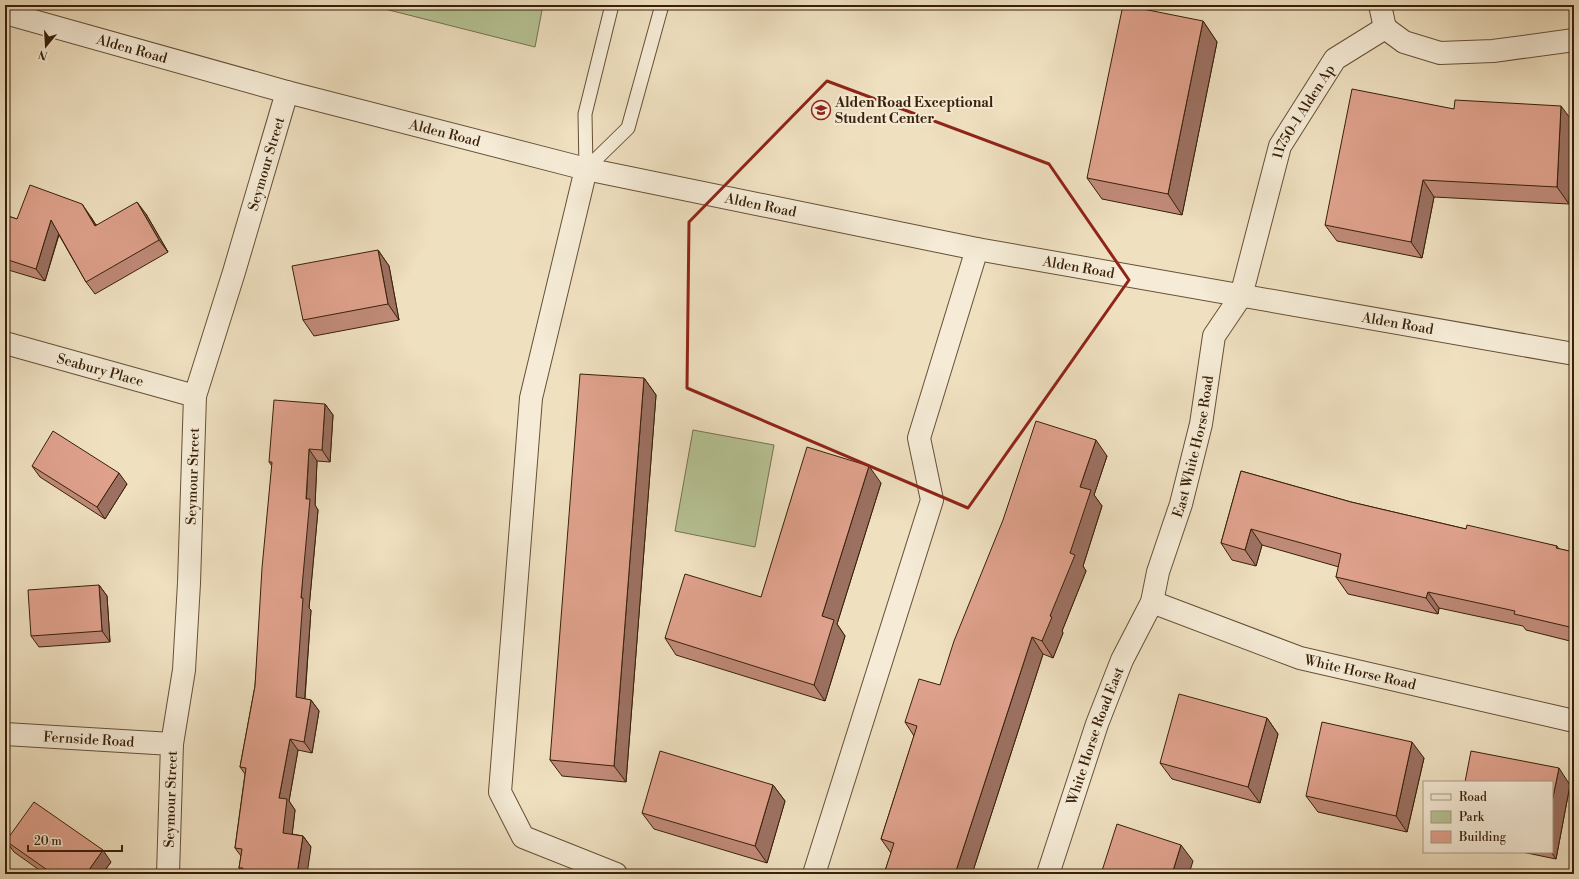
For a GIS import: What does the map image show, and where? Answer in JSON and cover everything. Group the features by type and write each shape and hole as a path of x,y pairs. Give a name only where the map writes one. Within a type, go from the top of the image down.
{"street":[{"path":"1380,5 1385,28 1404,42 1440,53 1493,51 1574,40"},
{"name":"Alden Road","path":"5,13 287,92 586,169 977,249 1574,354"},
{"name":"11750-1 Alden Ap","path":"1241,296 1280,146 1335,59 1385,28"},
{"name":"Seymour Street","path":"168,874 172,744 184,670 190,583 195,396 234,272 287,92"},
{"path":"586,169 531,398 500,792 523,837 616,874"},
{"path":"814,874 932,500 919,438 977,249"},
{"name":"East White Horse Road","path":"1152,602 1158,572 1181,504 1201,424 1214,336 1241,296"},
{"name":"Seabury Place","path":"5,343 195,396"},
{"name":"Alden Road","path":"1528,347 1574,370"},
{"name":"White Horse Road","path":"1152,602 1300,658 1574,721"},
{"name":"White Horse Road East","path":"1048,874 1097,724 1122,660 1152,602"},
{"name":"Fernside Road","path":"5,734 172,744"}],"lane":[{"path":"586,169 585,114 612,5"},
{"path":"586,169 628,128 662,5"}],"highlighted area":[{"path":"827,81 1049,164 1129,280 968,508 687,388 689,222"}],"green space":[{"path":"369,5 543,5 535,47"},
{"path":"693,430 774,445 755,547 675,531"}],"building":[{"path":"1123,5 1203,21 1168,194 1087,178"},
{"path":"1352,89 1454,109 1455,100 1561,106 1557,187 1423,180 1411,242 1325,225"},
{"path":"30,185 82,204 95,226 137,202 159,240 86,282 51,220 36,269 5,259 5,215 17,219"},
{"path":"378,250 388,304 303,320 292,266"},
{"path":"580,374 644,378 614,766 550,760"},
{"path":"274,400 325,404 322,450 309,449 306,499 310,499 301,598 303,598 296,697 311,700 304,742 290,739 279,798 287,799 283,833 303,836 297,874 242,874 243,868 239,868 242,849 235,848 246,768 240,767 255,686 262,568 272,462 269,462"},
{"path":"1036,421 1096,440 1080,487 1091,490 1070,553 1075,555 1050,616 1052,617 1042,641 1032,637 955,874 884,874 894,843 881,839 917,726 905,722 919,679 940,685 954,641 1003,520"},
{"path":"53,431 119,473 97,507 32,466"},
{"path":"807,447 869,466 822,616 834,620 814,685 665,638 685,574 761,597"},
{"path":"1241,471 1351,502 1466,529 1467,525 1557,546 1556,548 1574,552 1574,628 1514,614 1515,611 1428,592 1426,598 1336,577 1341,554 1251,529 1245,550 1221,543"},
{"path":"99,585 102,631 31,636 28,590"},
{"path":"1179,694 1267,718 1248,787 1160,763"},
{"path":"1322,722 1412,742 1396,816 1306,796"},
{"path":"660,751 773,785 755,846 642,813"},
{"path":"1471,751 1559,768 1553,797 1553,781 1465,781"},
{"path":"34,802 103,850 86,874 53,874 6,841"},
{"path":"1117,824 1181,845 1172,874 1101,874"},
{"path":"481,871 490,874 480,874"}],"place":[{"name":"Alden Road Exceptional Student Center","path":"821,110"}]}
